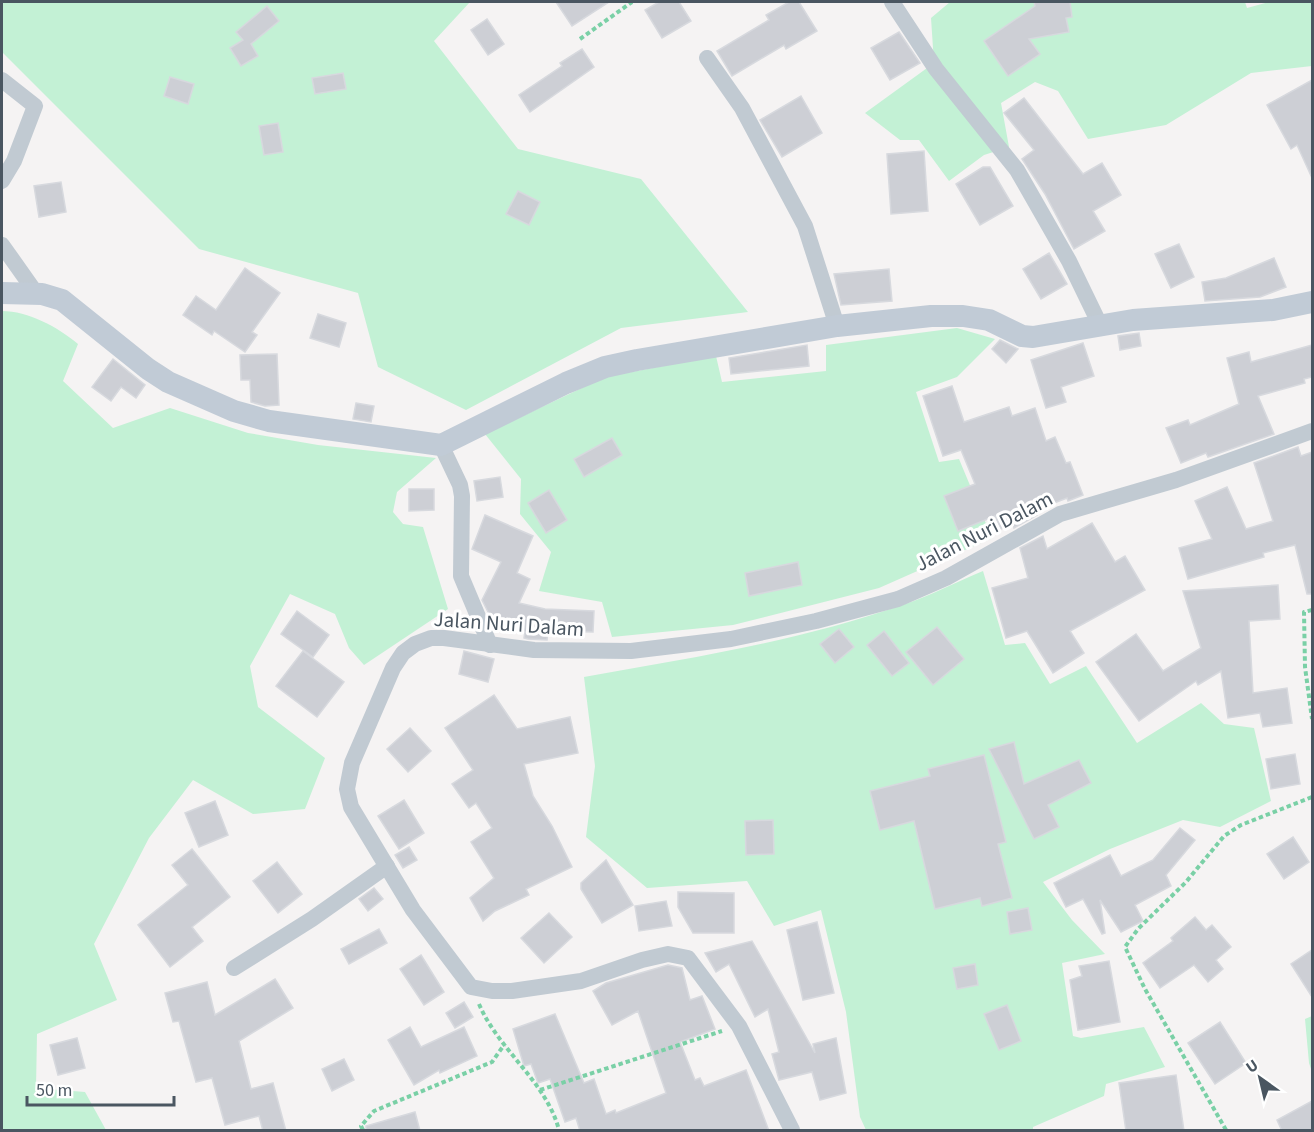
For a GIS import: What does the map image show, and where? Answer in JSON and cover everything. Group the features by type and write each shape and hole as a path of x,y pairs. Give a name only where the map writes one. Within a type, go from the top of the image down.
{"main road":[{"path":"2,293 36,293 62,300 148,369 168,382 234,411 269,421 441,445 566,382 605,367 837,326 931,316 963,316 989,320 1028,338 1133,320 1273,310 1312,302"}],"street":[{"path":"892,2 936,69 1017,170 1069,261 1101,327"},
{"path":"707,58 742,108 805,226 837,326"},
{"path":"2,80 35,106 14,160 2,181"},
{"path":"2,245 36,293"},
{"name":"Jalan Nuri Dalam","path":"471,987 413,910 351,807 347,789 352,763 393,668 403,654 426,639 444,638 534,650 631,651 732,639 816,621 898,599 946,578 1060,514 1176,480 1312,431"},
{"path":"441,445 460,485 462,496 461,576 490,645"},
{"path":"234,968 312,919 387,866"},
{"path":"471,987 492,992 512,991 580,981 642,960 680,955 692,961 739,1026 792,1131"}],"path":[{"path":"580,39 632,2"},
{"path":"1312,610 1304,612 1305,667 1312,719"},
{"path":"1226,1131 1145,989 1125,947 1138,929 1186,882 1224,836 1241,825 1312,798"},
{"path":"471,987 488,1025 554,1110 559,1131"},
{"path":"540,1090 739,1026"},
{"path":"363,1131 361,1126 374,1111 492,1062 504,1045"}],"green space":[{"path":"2,2 470,2 434,41 518,149 641,179 748,312 621,328 466,410 378,367 358,293 199,249 2,52"},
{"path":"950,2 1245,2 1247,8 1269,2 1312,2 1312,66 1251,73 1166,125 1088,139 1058,91 1035,82 1001,103 1009,147 984,155 949,181 919,140 900,140 865,113 934,63 931,18"},
{"path":"2,311 22,314 42,321 78,344 63,381 113,428 170,408 248,433 318,445 436,458 397,492 393,512 403,524 423,527 448,609 364,665 349,648 335,614 290,594 250,666 258,707 325,758 305,809 253,814 193,780 149,838 94,944 117,1000 37,1034 36,1088 85,1092 106,1130 2,1130"},
{"path":"957,328 995,339 957,377 916,392 939,462 959,459 992,538 879,588 733,625 612,637 602,602 539,591 551,552 520,514 521,479 485,434 605,377 716,356 722,382 826,371 826,345"},
{"path":"983,571 1005,645 1025,643 1050,684 1086,666 1137,743 1201,703 1224,724 1254,728 1271,801 1220,827 1183,820 1110,849 1043,882 1072,920 1105,954 1062,963 1073,1036 1081,1038 1144,1027 1165,1067 1106,1084 1104,1096 1033,1127 1033,1130 866,1130 860,1117 846,1012 821,910 774,926 747,881 647,888 586,837 595,766 584,677 785,639 824,629 912,601"},
{"path":"1312,1016 1312,1072 1305,1019"}],"building":[{"path":"556,2 609,2 572,26"},
{"path":"659,2 679,2 691,21 662,38 645,10"},
{"path":"789,2 799,2 817,31 786,49 784,45 732,76 717,51 769,20 766,15"},
{"path":"1034,2 1070,2 1072,17 1066,18 1069,32 1029,39 1040,54 1008,76 984,41 1035,6"},
{"path":"267,6 279,21 251,44 258,56 241,66 230,48 243,40 236,32"},
{"path":"487,19 504,44 488,55 471,30"},
{"path":"899,32 920,63 890,80 871,48"},
{"path":"582,49 594,67 530,112 519,95 562,66 560,63"},
{"path":"343,73 346,89 315,94 312,78"},
{"path":"170,77 194,84 188,104 164,96"},
{"path":"1312,80 1312,178 1297,145 1291,149 1267,105"},
{"path":"801,96 822,133 782,157 760,120"},
{"path":"1024,98 1083,174 1102,163 1121,195 1093,211 1105,231 1074,249 1045,194 1022,159 1034,150 1004,113"},
{"path":"278,123 283,152 264,155 259,126"},
{"path":"924,151 928,211 891,214 887,154"},
{"path":"983,167 990,167 1013,206 980,225 956,184"},
{"path":"61,182 66,212 39,217 34,186"},
{"path":"518,191 540,202 529,225 506,214"},
{"path":"1179,244 1194,277 1171,288 1155,254"},
{"path":"1049,253 1067,284 1041,299 1023,269"},
{"path":"1274,258 1286,287 1260,297 1205,301 1202,282 1226,278"},
{"path":"245,268 280,293 252,332 257,335 245,352 214,331 212,335 183,315 196,296 216,310"},
{"path":"889,269 892,301 841,305 834,274"},
{"path":"318,314 346,323 339,347 310,338"},
{"path":"1139,333 1141,346 1120,350 1118,336"},
{"path":"1000,340 1018,349 1006,363 992,349"},
{"path":"1083,343 1094,376 1061,387 1066,402 1046,408 1031,360"},
{"path":"807,345 809,366 731,374 729,358"},
{"path":"1312,345 1312,377 1304,379 1305,383 1258,396 1274,434 1208,457 1206,453 1181,463 1166,428 1188,420 1190,425 1239,404 1227,358 1249,352 1251,362"},
{"path":"277,354 279,405 265,406 251,402 250,380 241,380 240,355"},
{"path":"113,359 145,385 136,398 121,387 111,401 92,387"},
{"path":"952,386 964,422 1009,407 1012,416 1035,408 1046,441 1055,437 1066,463 1070,462 1083,495 1068,501 1067,498 1036,510 1037,515 1014,528 1013,524 1001,529 995,516 958,531 944,496 975,484 961,450 943,456 923,396"},
{"path":"356,403 374,406 371,422 353,419"},
{"path":"612,438 622,455 584,477 574,459"},
{"path":"1298,447 1301,456 1312,452 1312,594 1307,594 1295,545 1263,553 1264,557 1188,579 1179,548 1212,539 1195,501 1227,487 1246,529 1273,521 1254,463"},
{"path":"500,477 503,497 477,501 474,481"},
{"path":"409,489 434,489 434,510 409,511"},
{"path":"549,490 567,520 546,533 528,503"},
{"path":"485,515 533,536 517,573 530,579 519,603 545,609 594,611 593,632 548,631 547,640 528,639 524,638 525,632 489,614 482,600 501,562 472,549"},
{"path":"1092,523 1115,562 1125,556 1145,590 1070,631 1084,653 1053,673 1027,631 1006,638 992,588 1028,578 1020,548 1043,536 1047,549"},
{"path":"798,562 802,585 749,596 745,573"},
{"path":"1278,585 1280,619 1249,621 1253,693 1287,688 1292,723 1263,727 1260,713 1228,718 1221,671 1198,685 1196,681 1139,721 1096,662 1136,634 1163,671 1201,648 1183,591"},
{"path":"297,611 329,635 313,657 281,634"},
{"path":"937,627 964,659 933,685 906,652"},
{"path":"839,629 854,647 835,663 820,644"},
{"path":"884,631 909,663 892,676 867,645"},
{"path":"303,651 344,682 317,717 276,686"},
{"path":"464,651 494,659 488,682 459,674"},
{"path":"494,695 517,729 570,717 578,753 524,764 533,796 552,826 572,867 526,889 529,895 495,911 483,921 470,898 494,878 471,842 492,828 476,803 469,808 452,784 473,770 445,728"},
{"path":"410,728 431,751 408,772 387,749"},
{"path":"1014,742 1024,784 1079,760 1091,783 1048,805 1059,827 1034,839 989,749"},
{"path":"1295,754 1300,784 1271,789 1266,759"},
{"path":"984,755 1006,842 998,844 1012,898 982,906 980,898 935,909 914,821 880,830 870,791 930,776 928,769"},
{"path":"404,800 424,833 399,849 378,816"},
{"path":"215,801 228,835 199,847 185,813"},
{"path":"773,820 774,854 746,855 745,821"},
{"path":"1180,828 1195,840 1166,875 1171,886 1135,905 1143,921 1121,932 1100,900 1105,933 1102,934 1083,899 1066,907 1054,883 1110,855 1121,876 1153,860"},
{"path":"1293,837 1309,862 1284,879 1267,854"},
{"path":"409,847 417,860 403,868 395,855"},
{"path":"192,849 230,897 192,927 203,941 170,967 138,925 188,885 172,865"},
{"path":"606,860 633,905 602,923 581,889 581,883"},
{"path":"277,862 302,894 278,913 253,881"},
{"path":"374,888 383,899 368,911 359,899"},
{"path":"678,892 734,893 734,933 693,933 678,907"},
{"path":"666,901 672,926 639,931 635,906"},
{"path":"1028,908 1032,930 1010,934 1007,912"},
{"path":"549,913 572,937 544,963 521,938"},
{"path":"1195,917 1206,930 1212,925 1231,947 1216,960 1223,969 1208,982 1194,965 1160,988 1143,963 1173,941 1171,938"},
{"path":"817,922 834,993 803,1000 787,930"},
{"path":"379,929 387,943 349,964 341,949"},
{"path":"752,941 815,1053 813,1044 836,1038 846,1093 820,1100 812,1072 779,1080 772,1054 779,1052 768,1009 755,1017 729,964 716,972 705,953"},
{"path":"1312,950 1312,997 1291,964"},
{"path":"421,955 444,992 424,1005 400,969"},
{"path":"1109,961 1120,1022 1078,1030 1070,980 1082,976 1079,966"},
{"path":"975,964 978,985 957,989 953,968"},
{"path":"668,965 682,968 690,1000 702,996 715,1029 680,1042 695,1080 700,1078 704,1086 746,1070 769,1131 580,1131 576,1118 565,1122 550,1079 538,1083 531,1064 524,1066 513,1029 555,1014 584,1083 594,1079 606,1114 615,1110 616,1113 666,1093 638,1011 612,1025 593,991 606,983"},
{"path":"275,979 293,1008 239,1041 251,1089 273,1083 286,1131 263,1131 259,1116 225,1125 212,1078 196,1082 179,1021 173,1022 165,993 207,982 215,1015"},
{"path":"464,1002 473,1017 455,1028 446,1013"},
{"path":"1007,1005 1021,1041 999,1050 984,1014"},
{"path":"1220,1022 1246,1063 1215,1084 1188,1043"},
{"path":"410,1027 421,1047 464,1027 477,1056 440,1073 439,1070 414,1085 388,1040"},
{"path":"77,1038 85,1068 58,1075 50,1045"},
{"path":"344,1059 354,1080 332,1091 322,1069"},
{"path":"1176,1075 1184,1131 1126,1131 1119,1083"},
{"path":"1312,1101 1312,1131 1282,1131 1277,1120"},
{"path":"415,1112 420,1131 366,1131 366,1126"}]}
